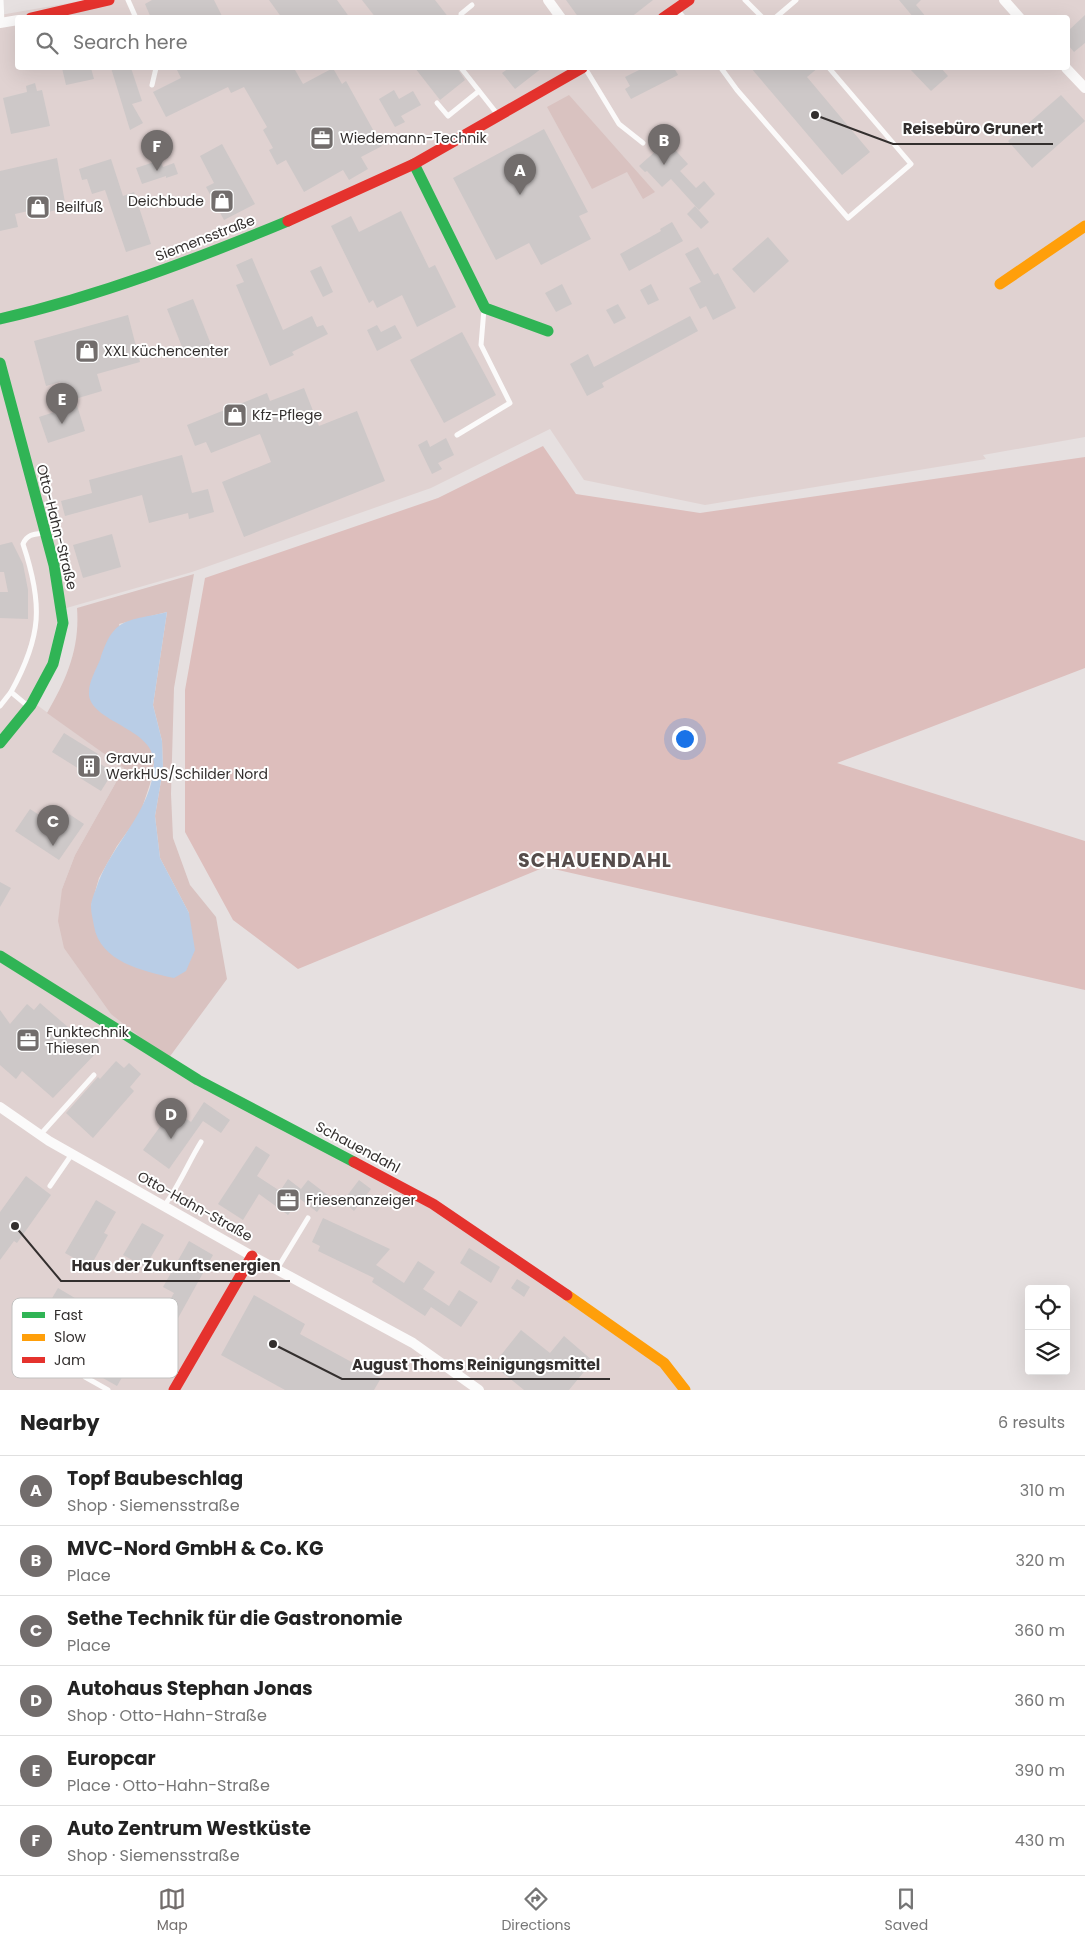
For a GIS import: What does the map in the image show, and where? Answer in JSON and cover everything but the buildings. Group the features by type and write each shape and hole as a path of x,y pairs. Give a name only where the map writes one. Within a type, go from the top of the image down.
{"street":[{"path":"44,15 109,0"},
{"path":"548,0 559,15"},
{"path":"680,13 689,0"},
{"path":"1004,0 1017,15"},
{"path":"1,23 15,21"},
{"name":"Siemensstraße","path":"0,320 64,304 195,260 328,205 414,164 580,70"},
{"path":"1068,70 1085,88"},
{"path":"414,164 484,308 548,331"},
{"path":"1000,284 1085,226"},
{"name":"Otto-Hahn-Straße","path":"0,363 54,565 63,623 53,664 29,708 0,743"},
{"name":"Schauendahl","path":"0,956 198,1080 433,1204 631,1338 664,1363 685,1390"},
{"name":"Otto-Hahn-Straße","path":"0,1107 40,1135 72,1154 277,1270 413,1343 479,1390"},
{"path":"174,1390 252,1256"}],"lane":[{"path":"1,23 2,0"},
{"path":"128,0 135,15"},
{"path":"744,0 760,15"},
{"path":"778,15 796,0"},
{"path":"461,15 472,5"},
{"path":"152,85 156,70"},
{"path":"463,70 498,116"},
{"path":"585,70 619,124 643,143"},
{"path":"722,70 737,90 848,218 911,164 831,70"},
{"path":"437,103 448,116 479,91"},
{"path":"457,435 510,403 480,344 484,308"},
{"path":"0,706 11,692 23,671 36,636 38,611 34,580 23,544 26,538 32,534 44,533"},
{"path":"11,692 29,708"},
{"path":"40,1135 94,1075"},
{"path":"164,1206 178,1187 182,1172 201,1142"},
{"path":"50,1186 72,1154"},
{"path":"277,1270 308,1218"},
{"path":"87,1378 108,1390"}],"shaded area":[{"path":"87,0 1085,0 1085,437 983,455 986,459 705,505 584,480 550,429 431,488 192,572 56,611 57,622 48,662 30,700 124,768 75,855 62,889 168,1059 438,1213 662,1366 681,1390 0,1390 0,15"},
{"path":"569,95 655,192 643,199 627,172 592,189 547,107"},
{"path":"543,446 576,494 700,513 1085,457 1085,668 837,763 1085,841 1085,990 545,867 298,969 233,920 185,832 185,690 205,578 438,498"},
{"path":"194,574 174,688 171,794 173,838 190,885 216,917 227,979 168,1059 111,1014 64,948 58,921 62,889 75,855 124,768 47,713 61,688 71,663 76,636 77,608","holes":["167,612 153,705 162,741 163,769 155,816 160,858 189,913 91,906 99,878 117,846 140,814 150,784 154,762 119,624"]}],"water":[{"path":"167,612 153,705 162,741 163,769 155,816 160,858 189,913 195,950 186,971 174,978 137,968 114,956 98,938 91,907 102,873 139,813 146,797 152,781 154,763 151,751 144,741 98,711 91,702 90,684 105,646 117,628 131,620"}],"traffic: fast":[{"path":"414,164 485,308 548,331"},
{"path":"0,319 37,310 146,276 288,221"},
{"path":"0,363 54,565 63,623 53,664 31,705 0,743"},
{"path":"0,956 198,1080 354,1162"}],"traffic: slow":[{"path":"1000,284 1085,226"},
{"path":"567,1295 664,1363 685,1390"}],"traffic: jam":[{"path":"44,15 109,0"},
{"path":"667,15 689,0"},
{"path":"288,221 414,164 578,70"},
{"path":"354,1162 433,1204 567,1295"},
{"path":"174,1390 252,1256"}],"place":[{"name":"Reisebüro Grunert","path":"815,115"},
{"name":"Wiedemann-Technik","path":"322,138"},
{"name":"MVC-Nord GmbH & Co. KG","path":"664,165"},
{"name":"Auto Zentrum Westküste","path":"157,171"},
{"name":"Topf Baubeschlag","path":"520,195"},
{"name":"Deichbude","path":"222,201"},
{"name":"Beilfuß","path":"38,207"},
{"name":"XXL Küchencenter","path":"87,351"},
{"name":"Kfz-Pflege","path":"235,415"},
{"name":"Europcar","path":"62,424"},
{"name":"Gravur WerkHUS/Schilder Nord","path":"89,766"},
{"name":"Sethe Technik für die Gastronomie","path":"53,846"},
{"name":"Funktechnik Thiesen","path":"28,1040"},
{"name":"Autohaus Stephan Jonas","path":"171,1139"},
{"name":"Friesenanzeiger","path":"288,1200"},
{"name":"Haus der Zukunftsenergien","path":"15,1226"},
{"name":"August Thoms Reinigungsmittel","path":"273,1344"}],"district":[{"name":"SCHAUENDAHL","path":"595,860"}]}
